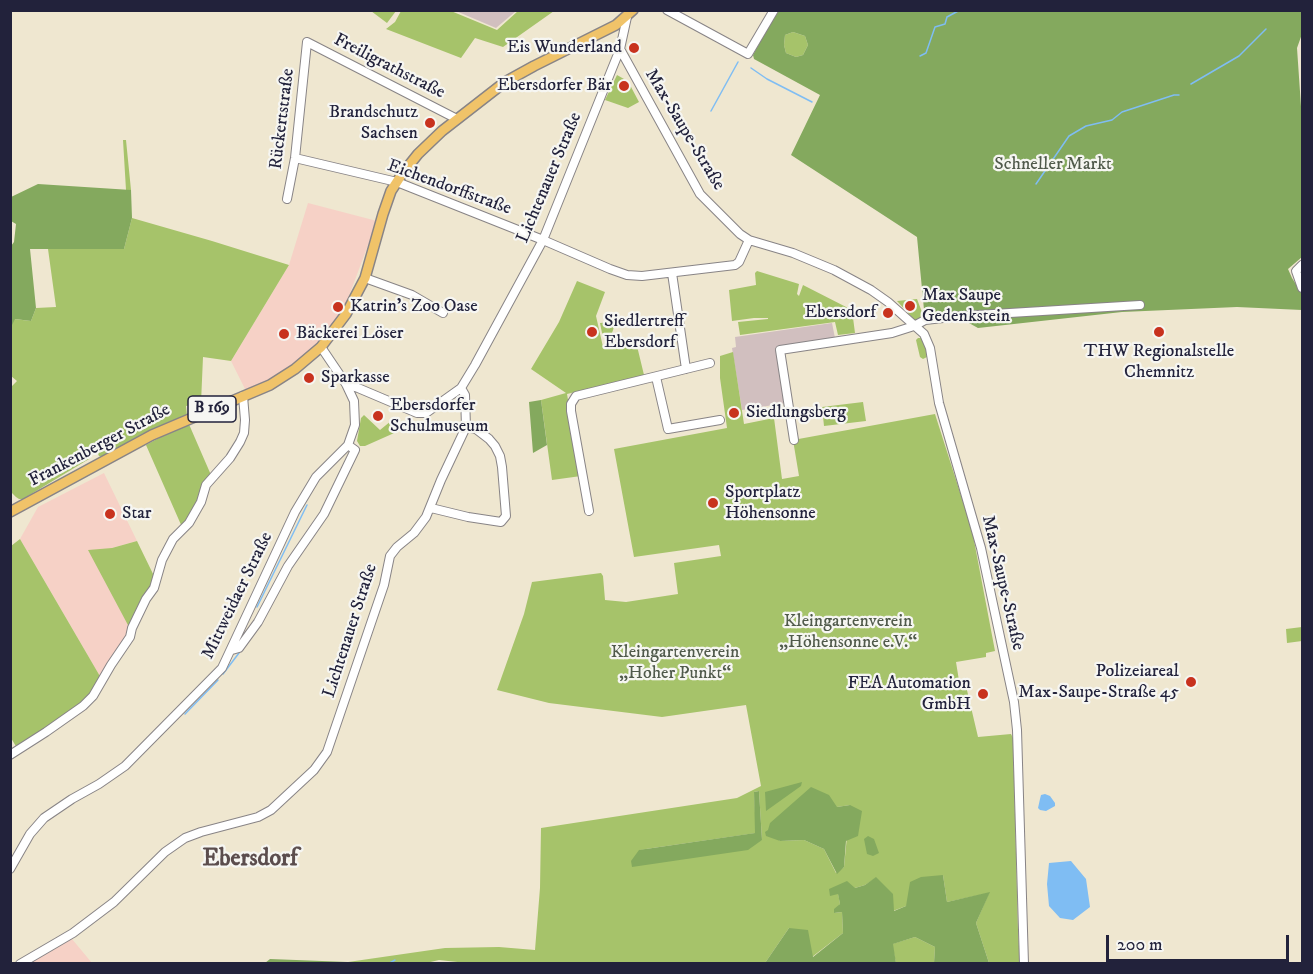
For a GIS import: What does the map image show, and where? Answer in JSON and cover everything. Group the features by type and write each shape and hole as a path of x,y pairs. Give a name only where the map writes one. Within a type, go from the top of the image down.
{"main road":[{"name":"Frankenberger Straße","path":"10,512 152,435 270,385 295,369 321,347 346,314 365,278 386,205 397,182 418,154 442,131 515,76 616,25 630,14"}],"street":[{"path":"667,10 748,54 774,10"},
{"name":"Lichtenauer Straße","path":"20,963 73,933 114,902 165,852 185,838 258,817 271,810 314,770 327,752 384,585 390,556 414,533 431,508 441,480 466,427 465,395 461,388 476,365 543,240 620,49 630,14"},
{"name":"Freiligrathstraße","path":"307,42 457,119"},
{"name":"Rückertstraße","path":"287,199 295,159 307,42"},
{"name":"Max-Saupe-Straße","path":"620,49 700,194 740,234 749,240 793,253 834,270 888,302 924,334 930,348 939,403 981,548 1014,702 1017,730 1024,963"},
{"name":"Eichendorffstraße","path":"295,159 397,182 627,275 642,276 735,265 739,262 749,240"},
{"path":"1299,268 1302,288"},
{"path":"672,273 686,369"},
{"path":"365,278 412,295 443,313"},
{"path":"794,440 780,350 892,333 925,320 1140,305"},
{"name":"Mittweidaer Straße","path":"10,869 30,834 44,818 125,766 222,668 295,512 316,477 348,445 356,418 354,401 346,384 321,347"},
{"path":"589,511 571,404 576,396 710,363"},
{"path":"656,377 668,429 720,420"},
{"path":"346,384 417,413 426,413 461,388"},
{"path":"10,755 83,706 93,696 130,637 146,599 154,588 162,560 173,539 189,523 201,502 206,485 230,458 240,442 244,433 245,420 243,396"},
{"path":"431,508 501,522 506,516 500,456 489,439 476,429 466,427"},
{"path":"231,650 239,648 258,622 288,566 324,514 355,450 348,445"}],"shaded area":[{"path":"456,11 516,11 496,28"},
{"path":"308,203 377,221 334,336 249,397 231,361 289,265"},
{"path":"832,323 835,338 776,347 786,403 742,410 732,348 736,347 735,337"},
{"path":"104,473 137,541 112,548 129,627 127,638 101,678 20,539 38,507"},
{"path":"72,939 92,963 26,964 52,947"}],"green space":[{"path":"371,11 396,11 387,23"},
{"path":"401,11 451,11 497,30 518,11 554,11 503,47 475,38 461,58 386,29 395,22"},
{"name":"Schneller Markt","path":"777,11 1302,11 1302,34 1297,48 1302,121 1302,257 1288,269 1302,294 1302,310 1237,307 1122,312 978,328 958,317 925,320 917,237 791,155 820,95 754,59 753,55","holes":["793,32 805,36 808,45 803,55 796,57 786,53 785,35"]},
{"path":"793,32 805,36 808,45 803,55 796,57 786,53 784,45 785,35"},
{"path":"617,75 630,85 639,102 628,108 605,100"},
{"path":"123,140 126,140 131,190 126,190"},
{"path":"38,184 131,190 132,218 124,249 30,249 36,308 31,321 15,319 11,327 11,246 14,242 16,224 11,221 11,197"},
{"path":"132,218 289,265 231,361 203,357 201,403 186,406 187,416 142,434 102,457 96,449 89,459 23,499 19,499 10,491 11,387 17,381 11,376 10,327 14,319 31,321 36,308 56,307 48,249 124,249"},
{"path":"757,271 799,284 797,294 799,296 803,285 852,310 855,333 838,335 835,322 740,335 738,322 768,319 732,321 729,290 756,285 755,273"},
{"path":"577,281 605,292 596,316 603,347 637,346 644,375 567,394 581,476 552,480 541,400 566,393 531,369 559,322"},
{"path":"917,299 925,320 918,324 897,301"},
{"path":"600,323 615,324 611,336 606,336 602,333"},
{"path":"921,338 925,344 927,357 923,359 920,357 916,340"},
{"path":"733,352 744,424 774,418 782,479 799,476 793,440 935,414 972,530 995,651 986,653 986,657 956,662 960,687 966,686 978,737 1011,734 1013,738 1020,963 989,963 976,923 989,893 947,902 943,875 906,906 893,911 876,878 865,885 838,893 840,904 834,913 842,912 843,933 812,957 789,928 765,963 476,964 439,960 422,964 348,964 348,962 445,948 499,947 535,950 540,888 541,828 737,798 761,786 746,705 662,717 549,703 497,690 524,614 532,582 601,573 605,600 626,602 678,594 674,563 721,556 719,545 634,557 614,449 727,428 720,378 720,356","holes":["759,791 762,840 639,850 756,833 754,792","850,805 844,867 836,873 824,849 804,840 780,841 768,831 837,807"]},
{"path":"541,400 547,445 533,453 529,402"},
{"path":"863,402 866,421 824,426 822,407"},
{"path":"364,415 380,430 391,421 401,430 365,446 360,446 357,441 361,418"},
{"path":"188,422 211,475 200,500 182,527 146,445"},
{"path":"20,539 101,678 94,692 83,703 17,748 11,738 11,546"},
{"path":"137,541 155,578 129,627 88,550 112,548"},
{"path":"1302,627 1302,641 1287,643 1286,629"},
{"path":"802,782 801,786 766,811 765,792"},
{"path":"811,787 829,795 837,807 850,805 862,811 858,836 846,841 844,867 837,874 824,849 804,840 780,841 766,836 765,832 770,823"},
{"path":"759,791 762,840 748,850 632,867 631,861 639,850 755,833 754,792"},
{"path":"868,836 874,839 879,853 873,856 867,854 864,839"},
{"path":"943,875 947,902 990,892 976,923 989,963 934,963 935,947 915,937 893,944 896,963 765,963 789,928 808,930 813,957 843,933 842,912 834,913 834,909 840,904 838,894 830,896 829,889 847,881 855,888 865,885 876,877 893,894 894,911 906,906 910,882 921,877"},
{"path":"915,937 935,947 934,963 896,963 892,944"},
{"path":"270,959 348,962 348,963 265,963"}],"water":[{"path":"1041,795 1050,796 1055,803 1055,806 1046,811 1038,808"},
{"path":"1071,861 1086,879 1090,907 1073,920 1060,918 1049,906 1047,884 1049,863"}],"waterway":[{"path":"920,56 926,53 935,27 945,24 947,17 960,10"},
{"path":"1191,84 1239,56 1266,29"},
{"path":"711,111 738,62"},
{"path":"751,68 767,79 812,102"},
{"path":"1036,184 1069,136 1086,126 1112,120 1122,112 1179,95"},
{"path":"257,607 307,505"},
{"path":"223,674 239,653"},
{"path":"185,714 218,680"},
{"path":"388,964 395,960"}],"place":[{"name":"Eis Wunderland","path":"634,48"},
{"name":"Ebersdorfer Bär","path":"624,86"},
{"name":"Brandschutz Sachsen","path":"430,123"},
{"name":"Max Saupe Gedenkstein","path":"910,306"},
{"name":"Katrin's Zoo Oase","path":"338,307"},
{"name":"Ebersdorf","path":"888,313"},
{"name":"Siedlertreff Ebersdorf","path":"592,332"},
{"name":"THW Regionalstelle Chemnitz","path":"1159,332"},
{"name":"Bäckerei Löser","path":"284,334"},
{"name":"Sparkasse","path":"309,378"},
{"name":"Siedlungsberg","path":"734,413"},
{"name":"Ebersdorfer Schulmuseum","path":"378,416"},
{"name":"Sportplatz Höhensonne","path":"713,503"},
{"name":"Star","path":"110,514"},
{"name":"Polizeiareal Max-Saupe-Straße 45","path":"1191,682"},
{"name":"FEA Automation GmbH","path":"983,694"}],"district":[{"name":"Ebersdorf","path":"250,860"}],"park label":[{"name":"Kleingartenverein „Höhensonne e.V.“","path":"848,632"},
{"name":"Kleingartenverein „Hoher Punkt“","path":"675,663"}]}
